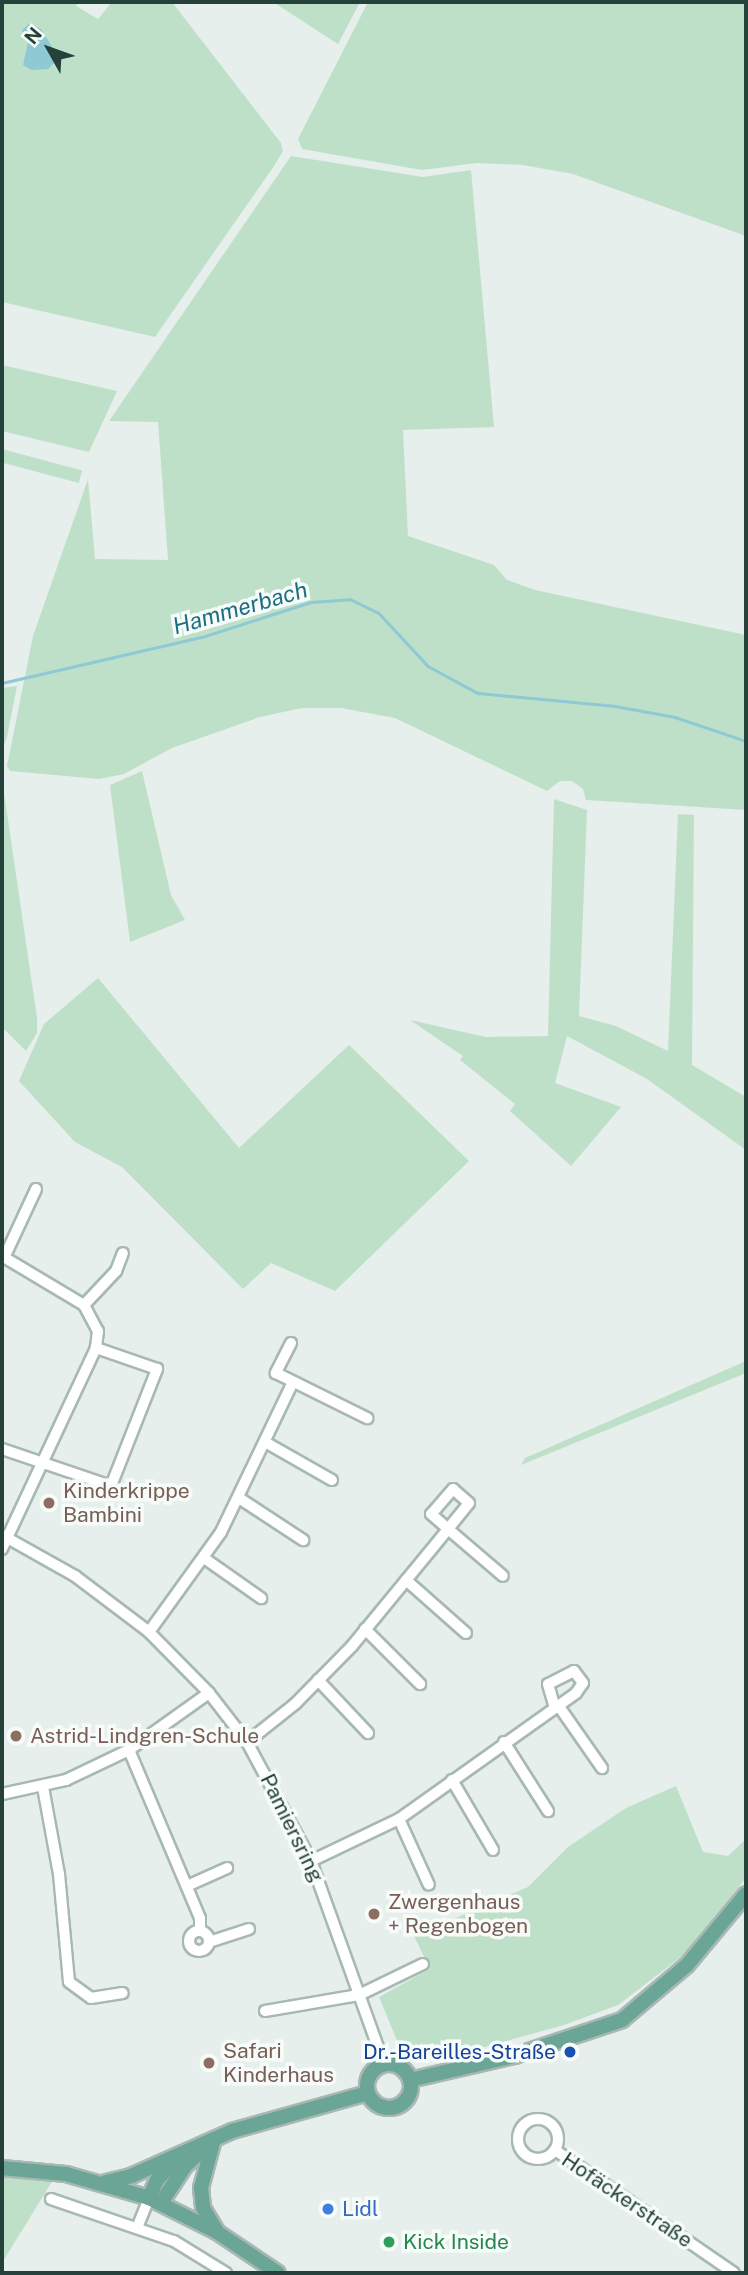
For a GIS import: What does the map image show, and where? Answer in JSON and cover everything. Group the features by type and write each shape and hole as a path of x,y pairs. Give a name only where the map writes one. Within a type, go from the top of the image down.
{"main road":[{"path":"410,2080 514,2056 622,2020 687,1965 746,1894"},
{"path":"384,2064 403,2068 410,2080 410,2093 397,2107 383,2107 368,2093 368,2078 384,2064"},
{"path":"105,2183 214,2139 368,2093"},
{"path":"155,2200 214,2139"},
{"path":"214,2139 201,2188 204,2208 217,2232"},
{"path":"155,2200 172,2161 190,2150"},
{"path":"2,2168 105,2183 155,2200 217,2232 278,2273"}],"street":[{"path":"2,1549 5,1536 96,1348 97,1331 84,1305 3,1257 36,1189"},
{"path":"84,1305 116,1271 123,1253"},
{"path":"291,1343 276,1373 367,1418"},
{"path":"2,1449 111,1486 157,1369 96,1348"},
{"path":"149,1632 204,1558 239,1498 293,1382"},
{"path":"265,1442 332,1480"},
{"path":"247,1742 318,1680 365,1629 448,1529 469,1503 453,1489 432,1514 439,1518 448,1529 503,1576"},
{"path":"239,1498 303,1540"},
{"name":"Pamiersring","path":"5,1536 82,1580 149,1632 209,1693 247,1742 311,1861 384,2064"},
{"path":"204,1558 261,1598"},
{"path":"406,1580 466,1633"},
{"path":"365,1629 420,1684"},
{"path":"318,1680 368,1733"},
{"path":"2,1794 43,1787 129,1750 209,1693"},
{"path":"311,1861 398,1819 504,1742 555,1700 602,1768"},
{"path":"504,1742 548,1811"},
{"path":"129,1750 200,1918 200,1931 209,1942"},
{"path":"452,1780 493,1850"},
{"path":"43,1787 58,1874 69,1982 91,1998 123,1993"},
{"path":"398,1819 429,1885"},
{"path":"187,1886 226,1868"},
{"path":"200,1931 189,1937 191,1948 204,1950 209,1942 249,1929"},
{"path":"265,2011 359,1995 423,1964"},
{"name":"Hofäckerstraße","path":"555,2150 731,2272"},
{"path":"51,2199 174,2241 226,2273"},
{"path":"137,2228 155,2200"}],"green space":[{"path":"2,2 78,2 76,6 98,19 112,2 172,2 281,143 283,151 274,166 155,337 2,302"},
{"path":"273,2 360,2 338,44"},
{"path":"368,2 746,2 746,236 573,174 523,165 477,163 422,170 302,149 298,139"},
{"path":"291,156 423,177 471,170 494,427 403,430 408,536 494,565 507,580 535,590 746,635 746,810 586,800 583,789 572,781 560,781 547,791 395,718 341,708 302,708 260,717 172,748 124,774 99,779 10,771 7,766 33,636 88,479 95,559 168,560 158,422 109,421"},
{"path":"2,365 117,391 89,452 2,431"},
{"path":"2,449 82,470 79,483 2,462"},
{"path":"17,686 7,737 2,750 2,688"},
{"path":"142,771 171,895 185,920 130,942 110,785"},
{"path":"2,779 37,1018 37,1033 26,1051 2,1027"},
{"path":"554,799 587,810 579,1016 616,1026 668,1051 678,814 694,815 692,1065 746,1097 746,1150 647,1079 567,1036 555,1083 621,1107 571,1166 510,1111 515,1104 460,1060 463,1056 410,1020 486,1037 548,1036"},
{"path":"98,978 239,1148 349,1045 469,1161 335,1291 271,1263 243,1289 122,1167 75,1142 19,1081 44,1024"},
{"path":"746,1361 746,1373 521,1465 525,1458"},
{"path":"676,1786 703,1852 728,1856 746,1839 746,1878 681,1957 618,2005 564,2025 437,2060 433,2054 412,2060 403,2055 379,1997 430,1969 414,1936 528,1887 568,1847 626,1808"},
{"path":"2,2175 53,2180 2,2263"}],"water":[{"path":"29,24 41,29 59,58 48,69 32,70 23,65 28,42 22,30"}],"waterway":[{"name":"Hammerbach","path":"2,683 202,637 311,602 350,599 379,613 428,666 478,693 615,706 675,717 746,741"}],"place":[{"name":"Kinderkrippe Bambini","path":"49,1503"},
{"name":"Astrid-Lindgren-Schule","path":"16,1736"},
{"name":"Zwergenhaus + Regenbogen","path":"374,1914"},
{"name":"Dr.-Bareilles-Straße","path":"570,2052"},
{"name":"Safari Kinderhaus","path":"209,2063"},
{"name":"Lidl","path":"328,2209"},
{"name":"Kick Inside","path":"389,2242"}]}
